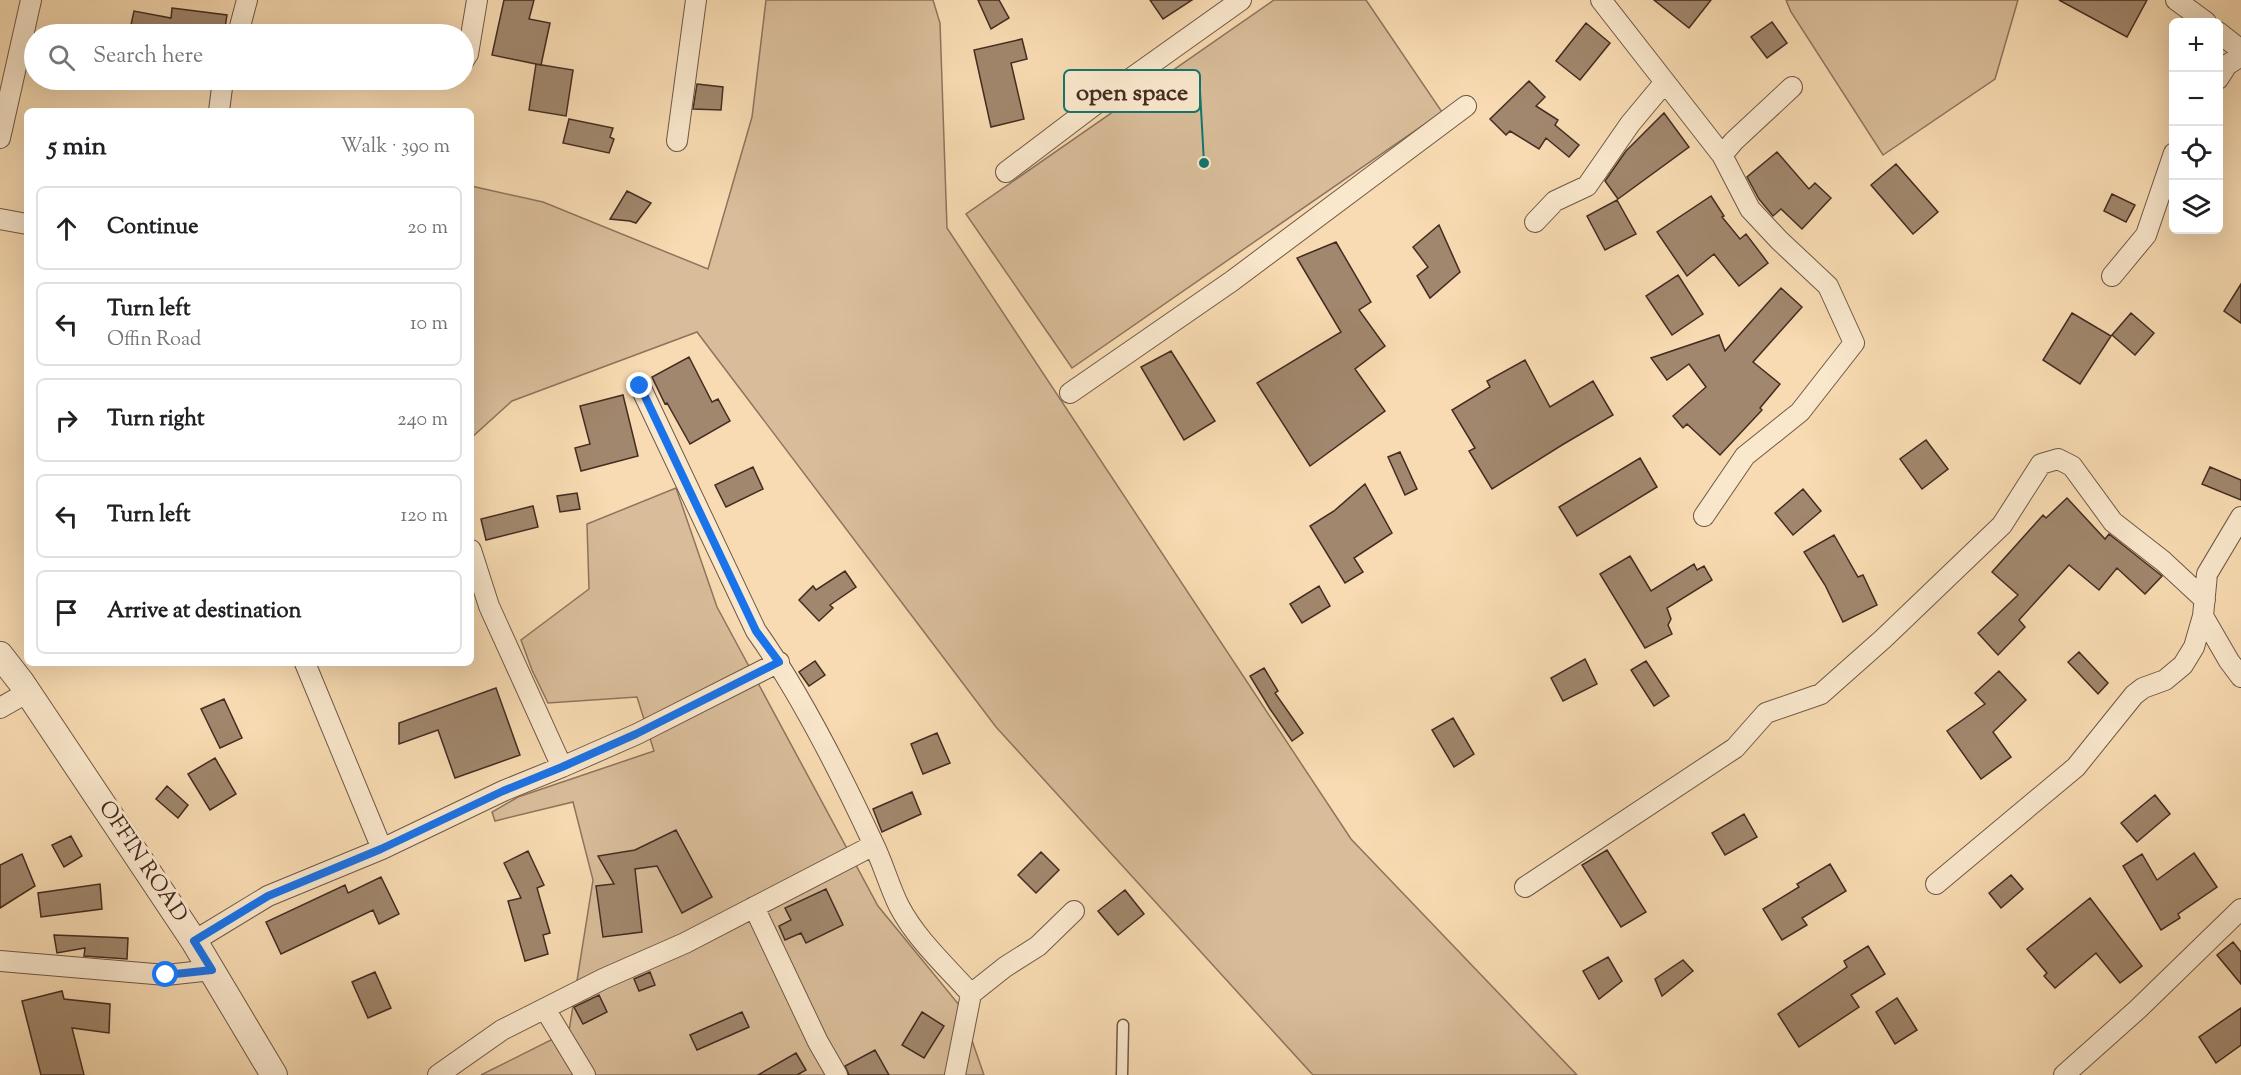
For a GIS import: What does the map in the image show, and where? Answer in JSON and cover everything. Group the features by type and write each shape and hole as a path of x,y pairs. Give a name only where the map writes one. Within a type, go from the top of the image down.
{"street":[{"path":"26,24 31,0"},
{"path":"241,24 247,0"},
{"path":"473,24 477,0"},
{"path":"677,141 696,0"},
{"path":"1006,172 1109,94 1241,0"},
{"path":"1601,0 1722,155 1750,209 1828,286 1854,343 1800,412 1745,456 1704,516"},
{"path":"2176,0 2201,18"},
{"path":"0,138 24,31"},
{"path":"2223,36 2241,50"},
{"path":"2222,72 2227,65 2241,56"},
{"path":"1535,222 1555,201 1587,186 1630,124 1665,82"},
{"path":"1722,155 1792,87"},
{"path":"219,108 222,90"},
{"path":"1070,393 1232,281 1466,106"},
{"path":"2112,276 2146,235 2169,168"},
{"path":"0,219 24,223"},
{"path":"640,386 756,631 779,662 874,845 899,907 920,936 971,994"},
{"path":"1526,887 1735,748 1766,713 1821,694 1883,639 2002,525 2041,464 2058,459 2072,466 2113,522 2163,561 2204,608 2229,662 2241,677"},
{"path":"1936,884 2076,767 2134,694 2165,680 2183,665 2193,646 2204,608 2207,574 2241,517"},
{"path":"474,559 489,606 562,767"},
{"name":"OFFIN ROAD","path":"0,655 28,692 194,941 274,1075"},
{"path":"194,941 268,896 381,849 503,791 636,734 779,662"},
{"path":"306,666 381,849"},
{"path":"0,708 28,692"},
{"path":"438,1075 502,1030 603,979 685,943 874,845"},
{"path":"754,907 818,1041 837,1075"},
{"path":"2064,1075 2138,1009 2241,909"},
{"path":"955,1075 971,994 1005,967 1038,946 1074,911"},
{"path":"0,961 166,975 212,970"},
{"path":"545,1009 585,1075"}],"lane":[{"path":"1122,1075 1123,1025"}],"shaded area":[{"path":"766,0 933,0 940,23 947,228 1351,839 1577,1075 1313,1075 996,727 697,332 512,401 474,435 474,187 543,202 708,269 752,117"},
{"path":"1274,0 1366,0 1442,112 1072,368 966,214"},
{"path":"1786,0 2018,0 1995,79 1883,155 1791,12"},
{"path":"676,488 717,607 878,906 960,1006 984,1075 481,1075 569,1031 593,880 573,802 495,821 492,812 518,797 654,751 637,697 548,703 521,640 589,589 587,524"}],"building":[{"path":"504,0 534,0 529,19 550,23 541,65 492,55"},
{"path":"978,0 999,0 1009,18 991,29"},
{"path":"1150,0 1192,0 1163,19"},
{"path":"1654,0 1711,0 1689,28"},
{"path":"2059,0 2147,0 2127,37"},
{"path":"172,8 227,15 226,24 131,24 134,11 171,18"},
{"path":"1772,22 1787,43 1767,58 1751,37"},
{"path":"1586,23 1610,43 1580,80 1556,61"},
{"path":"1022,39 1027,59 1011,63 1024,119 991,127 974,50"},
{"path":"536,64 573,70 566,116 529,110"},
{"path":"1529,81 1545,97 1536,106 1558,120 1555,125 1579,145 1569,157 1546,138 1539,149 1510,131 1506,135 1490,119"},
{"path":"697,84 723,87 721,110 693,109"},
{"path":"1664,113 1689,147 1618,199 1605,181 1626,151"},
{"path":"569,119 613,128 610,137 614,139 609,153 563,143"},
{"path":"1777,152 1809,189 1815,183 1831,198 1802,229 1781,209 1773,216 1759,199 1747,177"},
{"path":"1896,164 1938,212 1913,234 1871,185"},
{"path":"627,191 651,203 636,223 610,219"},
{"path":"2112,194 2135,205 2126,222 2104,211"},
{"path":"1711,196 1724,216 1722,217 1740,239 1746,234 1768,263 1739,286 1714,254 1687,276 1657,232"},
{"path":"1617,200 1636,234 1605,250 1587,216"},
{"path":"1439,225 1460,272 1430,298 1417,276 1428,267 1413,247"},
{"path":"1336,242 1371,302 1359,310 1385,346 1355,369 1385,411 1310,466 1257,383 1341,332 1297,258"},
{"path":"1678,275 1703,314 1672,335 1646,296"},
{"path":"2241,284 2241,323 2224,311"},
{"path":"1781,288 1802,307 1753,362 1780,384 1760,408 1762,410 1720,455 1687,424 1683,428 1673,416 1706,387 1689,364 1667,380 1651,358 1719,335 1725,351"},
{"path":"2072,313 2111,336 2080,384 2043,360"},
{"path":"2131,313 2154,333 2135,355 2112,335"},
{"path":"1171,351 1215,421 1184,440 1141,367"},
{"path":"689,357 712,402 718,399 730,421 690,444 667,403 665,404 652,377"},
{"path":"1525,360 1550,407 1593,381 1613,415 1492,489 1469,451 1475,448 1452,410 1490,387 1487,381"},
{"path":"623,395 638,456 581,471 575,448 590,444 580,406"},
{"path":"1926,440 1948,469 1922,489 1900,459"},
{"path":"1400,452 1417,489 1405,495 1388,457"},
{"path":"1640,458 1657,487 1577,536 1559,507"},
{"path":"753,467 763,489 726,507 715,485"},
{"path":"2210,467 2241,480 2241,500 2202,484"},
{"path":"1365,484 1392,533 1354,558 1363,572 1345,583 1310,526 1334,511"},
{"path":"1803,489 1821,511 1793,535 1775,513"},
{"path":"577,493 580,509 560,512 557,496"},
{"path":"2067,498 2105,539 2109,534 2162,576 2145,594 2117,568 2099,590 2069,565 2019,620 2025,627 1998,655 1978,633 2018,595 1992,572 2043,515 2046,518"},
{"path":"533,506 538,527 486,540 481,519"},
{"path":"1834,535 1858,577 1863,575 1877,605 1843,622 1825,585 1804,552"},
{"path":"1630,556 1651,591 1694,564 1697,570 1704,566 1712,580 1667,608 1671,619 1668,625 1672,634 1645,648 1600,574"},
{"path":"845,571 856,587 830,605 833,608 819,621 799,600 813,586 816,590"},
{"path":"1319,586 1330,606 1302,623 1290,604"},
{"path":"2079,652 2108,683 2098,694 2068,662"},
{"path":"1585,659 1597,684 1563,701 1551,678"},
{"path":"815,661 825,675 809,686 799,672"},
{"path":"1646,661 1669,696 1654,706 1631,670"},
{"path":"1264,668 1278,691 1275,693 1303,733 1292,741 1250,676"},
{"path":"1999,671 2026,700 1993,732 2011,757 1981,779 1947,731 1985,704 1975,693"},
{"path":"496,688 520,755 455,778 438,730 399,744 399,723"},
{"path":"224,699 242,738 220,748 201,709"},
{"path":"1453,718 1474,754 1454,767 1432,730"},
{"path":"937,733 950,763 923,774 911,744"},
{"path":"215,758 236,794 210,810 188,774"},
{"path":"167,786 188,805 178,818 156,799"},
{"path":"912,792 921,814 882,832 873,809"},
{"path":"2155,795 2170,814 2137,842 2121,823"},
{"path":"1744,814 1757,837 1725,855 1712,833"},
{"path":"676,830 712,897 682,913 657,866 635,869 642,932 603,937 596,886 614,884 598,856 635,850"},
{"path":"71,836 82,856 64,867 52,845"},
{"path":"1607,850 1646,912 1621,927 1582,865"},
{"path":"528,851 544,885 537,888 550,933 543,935 548,954 525,961 508,901 521,898 504,863"},
{"path":"1041,852 1059,870 1036,893 1018,875"},
{"path":"2194,853 2217,887 2178,914 2180,918 2161,930 2123,866 2142,854 2157,880"},
{"path":"22,854 35,886 0,908 0,865"},
{"path":"1830,864 1846,891 1802,918 1807,925 1782,940 1763,909 1799,887 1797,884"},
{"path":"2011,875 2023,889 2001,908 1989,893"},
{"path":"381,877 399,914 379,924 373,910 281,954 266,922 345,885 348,893"},
{"path":"100,884 102,909 41,917 38,893"},
{"path":"826,889 843,925 806,943 801,933 785,940 779,926 791,920 785,908"},
{"path":"1125,890 1144,914 1118,935 1098,911"},
{"path":"2090,898 2142,966 2120,983 2096,953 2055,988 2044,976 2047,973 2027,949"},
{"path":"54,935 128,938 127,959 84,956 85,948 57,953"},
{"path":"2233,942 2241,952 2241,984 2217,955"},
{"path":"1868,946 1885,974 1851,995 1859,1007 1799,1047 1778,1014 1847,967 1844,961"},
{"path":"1608,957 1622,981 1599,999 1583,971"},
{"path":"1683,960 1693,971 1662,996 1655,979"},
{"path":"375,972 391,1008 368,1018 352,982"},
{"path":"650,972 655,985 639,991 634,979"},
{"path":"62,991 64,999 110,1004 109,1033 72,1028 84,1075 41,1075 22,1001"},
{"path":"599,995 607,1012 583,1024 574,1007"},
{"path":"1897,998 1917,1030 1895,1044 1876,1012"},
{"path":"2241,1008 2241,1045 2216,1063 2199,1037"},
{"path":"742,1012 749,1027 697,1050 690,1035"},
{"path":"922,1012 944,1026 924,1058 902,1045"},
{"path":"875,1050 889,1075 849,1075 845,1066"},
{"path":"796,1053 806,1070 797,1075 758,1075"}],"place":[{"name":"open space","path":"1204,163"}],"route":[{"path":"166,975 212,970 194,941 268,896 381,849 503,791 636,734 779,662 756,631 640,386"}]}
